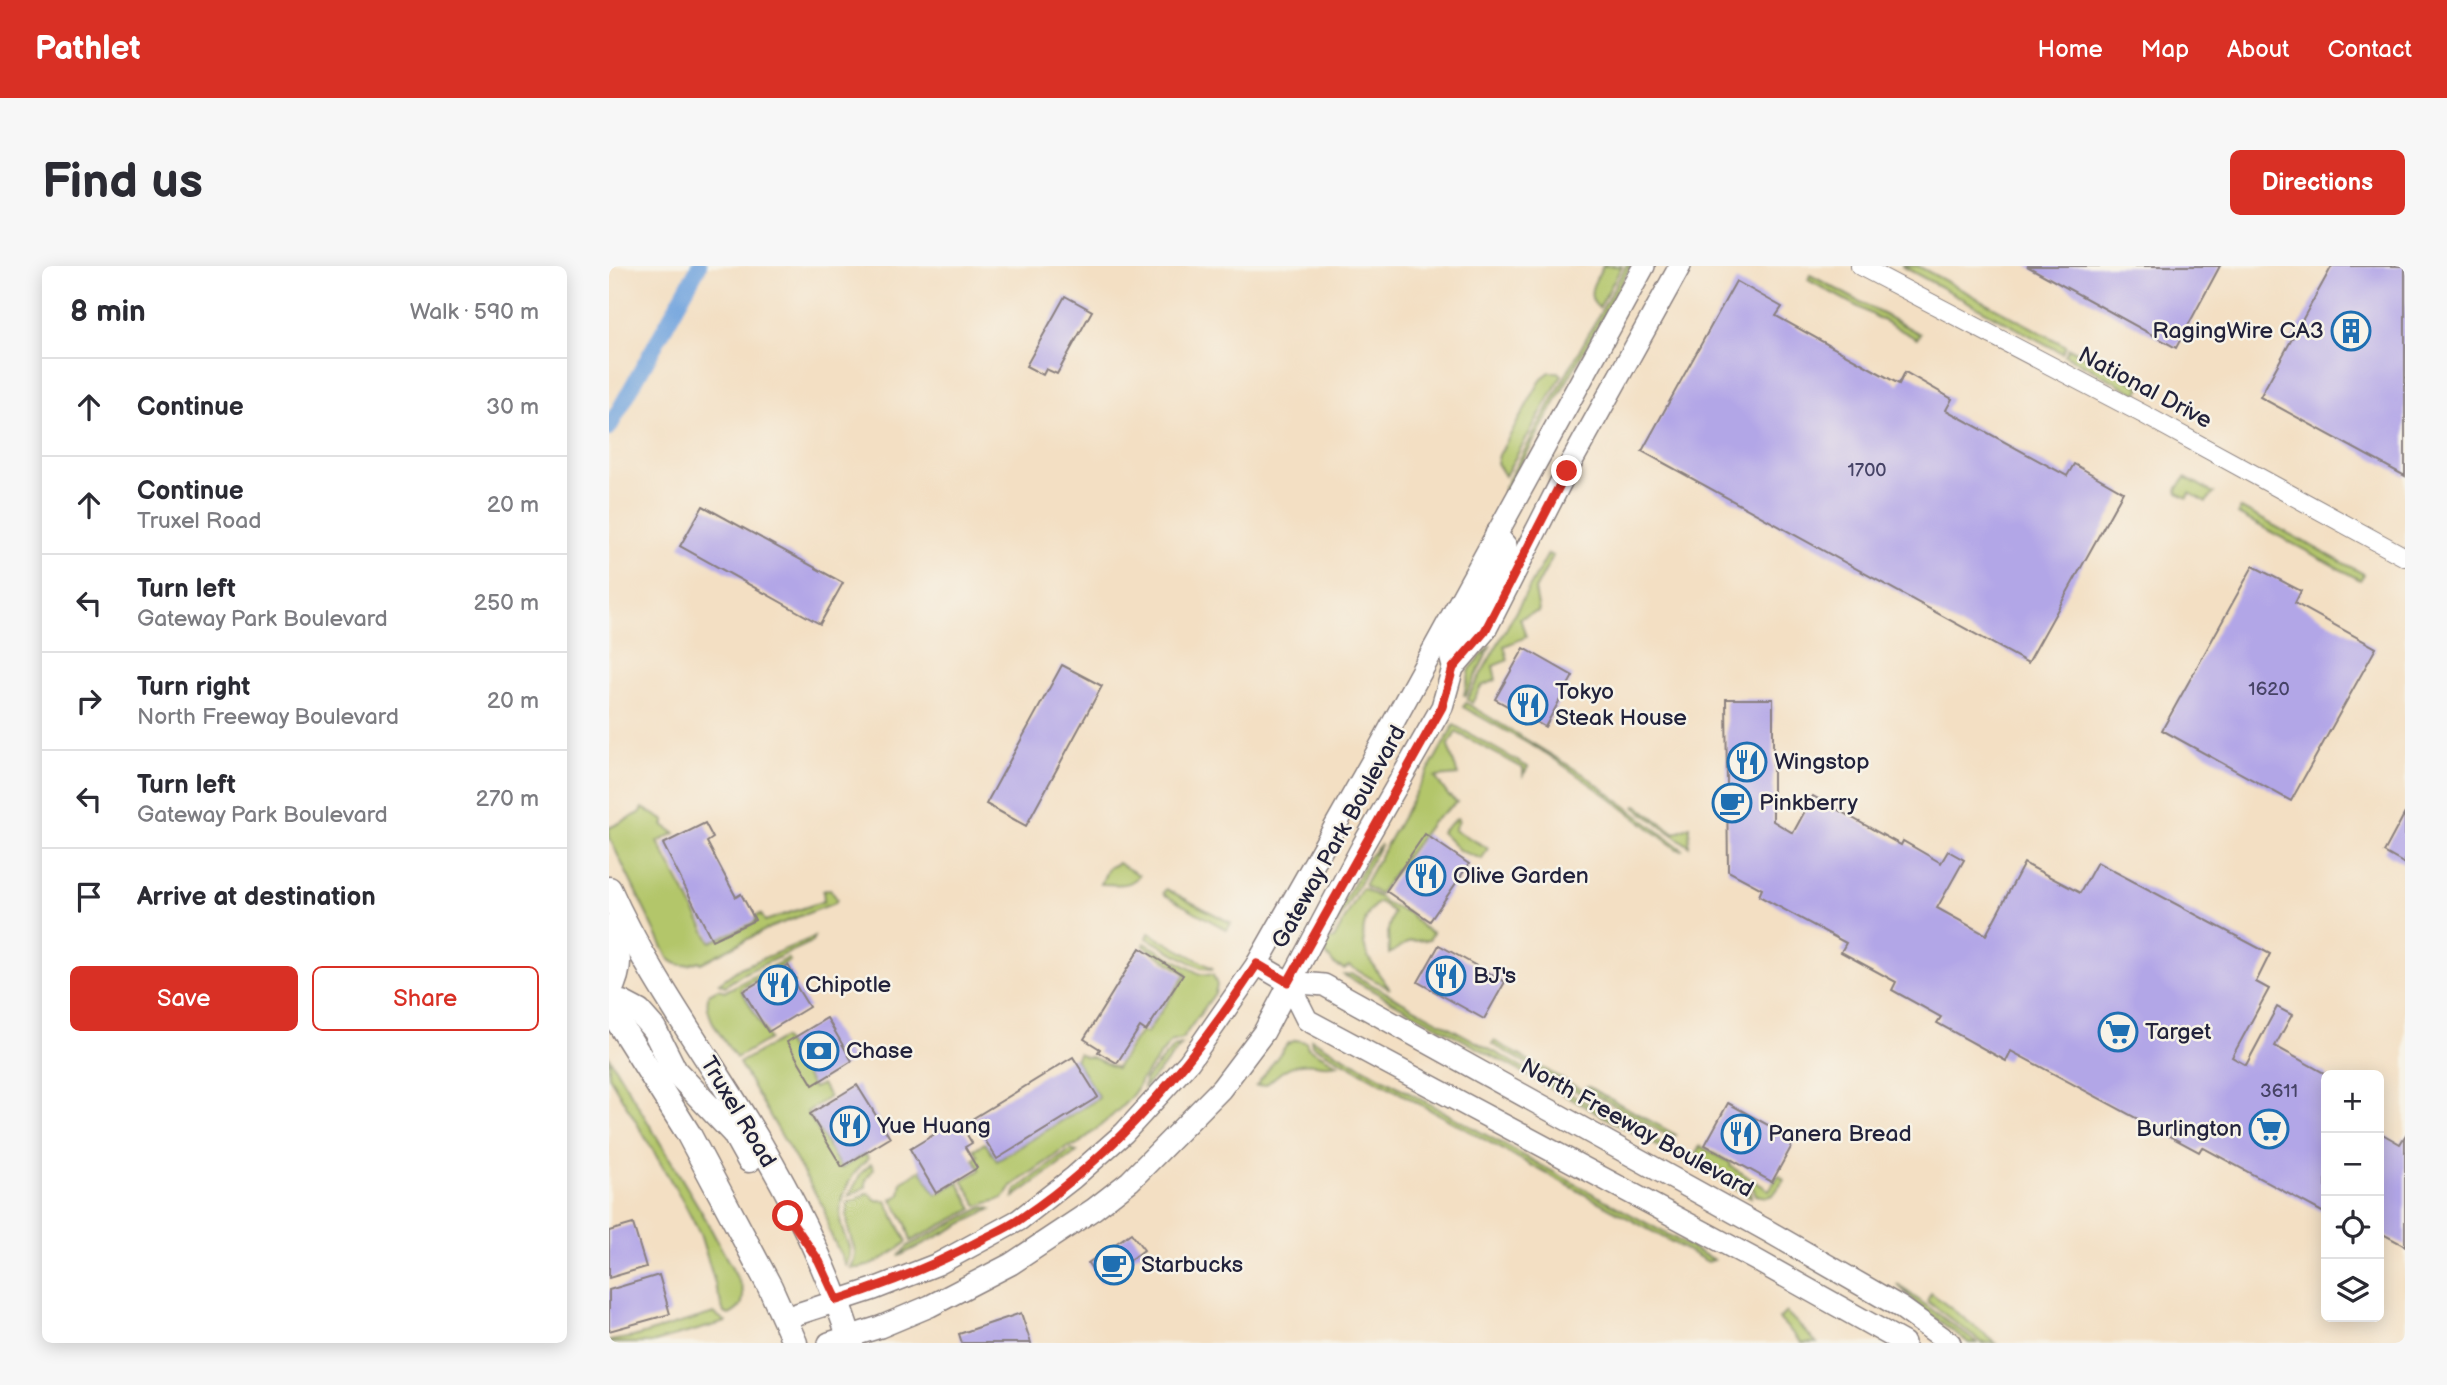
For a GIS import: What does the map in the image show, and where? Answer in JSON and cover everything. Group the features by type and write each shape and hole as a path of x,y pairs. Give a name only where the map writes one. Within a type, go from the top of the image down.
{"main road":[{"name":"Truxel Road","path":"609,889 669,1001 748,1123 812,1240 837,1300 843,1341"},
{"path":"609,927 619,965 617,978 609,993"},
{"path":"609,1001 622,1003 639,1012 654,1028 675,1071 734,1133 754,1168 819,1261"},
{"path":"609,1007 688,1133 785,1318 795,1343"}],"street":[{"name":"Gateway Park Boulevard","path":"785,1318 874,1289 938,1264 1019,1220 1073,1178 1124,1133 1189,1062 1257,964 1644,266"},
{"name":"Gateway Park Boulevard","path":"843,1341 930,1307 1011,1265 1094,1209 1130,1181 1221,1089 1264,1032 1288,982 1442,707 1453,668 1485,631 1567,471 1679,266"},
{"name":"National Drive","path":"1860,266 2154,420 2405,557"},
{"path":"1453,668 1450,655 1504,557 1506,546 1496,534"},
{"name":"North Freeway Boulevard","path":"1257,964 1288,982 1324,985 1768,1231 1900,1307 1950,1343"},
{"path":"1288,982 1307,1020 1756,1260 1905,1343"}],"green space":[{"path":"1603,266 1622,266 1599,308 1591,293"},
{"path":"1626,266 1631,266 1504,491 1504,488"},
{"path":"1902,266 1918,266 2066,346 2062,353"},
{"path":"1810,275 1920,334 1917,339 1808,280"},
{"path":"2069,348 2141,387 2137,394 2065,355"},
{"path":"1550,372 1562,375 1505,476 1497,463 1499,455 1542,378"},
{"path":"2185,477 2214,493 2206,502 2190,493 2187,498 2177,490"},
{"path":"2241,508 2364,574 2360,580 2238,514"},
{"path":"1548,554 1553,556 1535,590 1539,611 1520,618 1526,637 1504,646 1508,660 1493,666 1496,680 1481,686 1472,703 1467,699"},
{"path":"1491,645 1466,695 1464,695 1470,669"},
{"path":"1466,703 1586,776 1683,850 1677,849 1547,754 1463,707"},
{"path":"1454,725 1528,767 1523,775 1523,768 1456,732 1448,746 1458,775 1435,777 1448,795 1457,802 1432,822 1379,894 1364,885"},
{"path":"1637,805 1675,833 1690,826 1689,846 1635,807"},
{"path":"643,808 665,821 663,825 675,833 658,842 711,942 756,922 756,916 761,914 765,921 824,901 823,891 830,889 837,899 835,903 769,928 701,963 699,961 679,965 668,958 609,837 609,828 640,813"},
{"path":"1457,818 1459,820 1454,830 1488,848 1482,859 1460,851 1441,832"},
{"path":"1381,844 1330,936 1324,936 1368,858"},
{"path":"1118,863 1139,875 1127,884 1101,884 1108,868"},
{"path":"1362,888 1385,903 1409,913 1422,927 1433,933 1429,940 1410,941 1389,954 1388,930 1393,912 1379,902 1374,905 1366,919 1363,939 1368,957 1390,989 1349,966 1344,969 1334,964 1326,954 1327,941 1334,939"},
{"path":"1166,889 1231,923 1227,930 1165,895 1163,893"},
{"path":"1149,933 1214,969 1201,968 1147,938"},
{"path":"814,937 812,942 742,974 725,986 719,983 740,968"},
{"path":"1145,943 1200,974 1213,975 1217,985 1215,993 1182,1039 1171,1042 1140,1081 1131,1097 1113,1115 1076,1146 1068,1147 1012,1186 1001,1199 978,1206 962,1180 980,1170 974,1159 978,1156 974,1149 985,1143 997,1161 1099,1098 1075,1059 1079,1053 1116,1068 1141,1031 1146,1034 1186,974 1144,946"},
{"path":"788,958 790,961 741,989 769,1039 736,1058 711,1019 707,1002 709,994 718,989 726,991"},
{"path":"1352,974 1750,1192 1751,1197 1344,975"},
{"path":"783,1038 813,1088 822,1084 829,1097 807,1112 841,1168 866,1154 868,1159 855,1173 842,1200 840,1219 850,1251 846,1266 829,1231 824,1208 739,1063"},
{"path":"1311,1039 1714,1260 1708,1262 1312,1045"},
{"path":"1296,1040 1306,1042 1308,1048 1338,1064 1300,1064 1282,1071 1266,1085 1256,1086 1287,1044"},
{"path":"1494,1041 1591,1095 1589,1098 1492,1044"},
{"path":"1182,1045 1144,1088 1145,1079 1174,1047"},
{"path":"609,1057 704,1216 742,1287 741,1304 729,1315 724,1313 700,1234 609,1076"},
{"path":"1587,1086 1676,1135 1670,1137 1585,1089"},
{"path":"1700,1146 1731,1163 1730,1166 1769,1190 1779,1175 1784,1180 1773,1195 1756,1195 1753,1188 1695,1155"},
{"path":"1070,1150 1077,1152 1014,1197 1016,1190"},
{"path":"871,1164 874,1168 866,1180 866,1187 849,1196 861,1173"},
{"path":"921,1170 936,1195 958,1182 973,1209 911,1241 906,1224 892,1199 900,1195 902,1181"},
{"path":"868,1193 876,1200 886,1201 907,1242 874,1264 851,1268 855,1251 847,1224 848,1203"},
{"path":"984,1207 991,1209 899,1256 908,1246"},
{"path":"1897,1284 1977,1343 1969,1343 1917,1304"},
{"path":"1931,1293 1996,1343 1982,1343 1927,1301"},
{"path":"1786,1312 1817,1343 1802,1343 1779,1319"},
{"path":"714,1313 726,1322 651,1343 609,1343 609,1341 633,1337"}],"building":[{"path":"2027,266 2220,266 2176,348"},
{"name":"RagingWire CA3","path":"2332,266 2405,266 2405,476 2260,397"},
{"path":"1736,281 1782,307 1776,316 1899,384 1905,372 1952,399 1946,410 2067,476 2074,464 2123,492 2028,663 1642,451"},
{"path":"1065,296 1092,311 1057,374 1046,369 1043,375 1026,366"},
{"path":"703,506 843,583 820,624 680,546"},
{"path":"2253,566 2301,591 2295,603 2376,648 2291,801 2162,730"},
{"path":"1524,648 1573,676 1545,727 1495,699"},
{"path":"1062,665 1102,686 1026,826 986,804"},
{"path":"1726,699 1773,699 1773,821 1793,833 1813,796 1901,845 1903,841 1941,863 1948,851 1964,860 1937,908 1986,935 2024,863 2080,893 2097,862 2270,954 2256,982 2269,989 2232,1057 2246,1065 2277,1007 2292,1015 2275,1046 2321,1071 2321,1211 2202,1147 2199,1152 2011,1051 2006,1061 1937,1023 1941,1017 1892,990 1896,982 1841,952 1846,943 1759,896 1762,889 1728,871"},
{"path":"2405,813 2405,864 2384,852"},
{"path":"705,823 713,838 707,842 736,897 741,894 755,920 712,940 663,844"},
{"path":"1425,834 1469,864 1430,921 1386,891"},
{"path":"1439,945 1505,982 1484,1019 1418,982"},
{"path":"1140,948 1183,975 1146,1031 1140,1027 1117,1063 1098,1052 1100,1049 1084,1039"},
{"path":"788,965 796,979 793,981 809,1007 768,1032 743,991"},
{"name":"Chase","path":"827,1018 852,1061 813,1085 787,1042"},
{"path":"1073,1057 1098,1097 997,1159 972,1119"},
{"name":"Yue Huang","path":"857,1085 890,1138 842,1167 810,1114"},
{"path":"1728,1103 1795,1140 1772,1182 1705,1145"},
{"path":"958,1120 972,1143 965,1147 977,1168 936,1193 910,1149"},
{"path":"2384,1135 2400,1144 2405,1136 2405,1246 2384,1235"},
{"path":"633,1224 646,1267 609,1278 609,1231"},
{"path":"1131,1233 1144,1250 1101,1282 1088,1263"},
{"path":"659,1275 670,1314 609,1331 609,1290"},
{"path":"1021,1313 1031,1343 962,1343 959,1334"}],"waterway":[{"path":"609,428 699,266"}],"place":[{"name":"RagingWire CA3","path":"2351,331"},
{"name":"Tokyo Steak House","path":"1528,705"},
{"name":"Wingstop","path":"1747,762"},
{"name":"Pinkberry","path":"1732,803"},
{"name":"Olive Garden","path":"1426,876"},
{"name":"BJ's","path":"1446,976"},
{"name":"Chipotle","path":"778,985"},
{"name":"Target","path":"2118,1032"},
{"name":"Chase","path":"819,1051"},
{"name":"Yue Huang","path":"850,1126"},
{"name":"Burlington","path":"2269,1129"},
{"name":"Panera Bread","path":"1741,1134"},
{"name":"Starbucks","path":"1114,1265"}],"route":[{"path":"788,1216 819,1261 837,1300 938,1264 1019,1220 1073,1178 1124,1133 1189,1062 1227,1011 1257,964 1288,982 1442,707 1453,668 1485,631 1567,471"}]}
